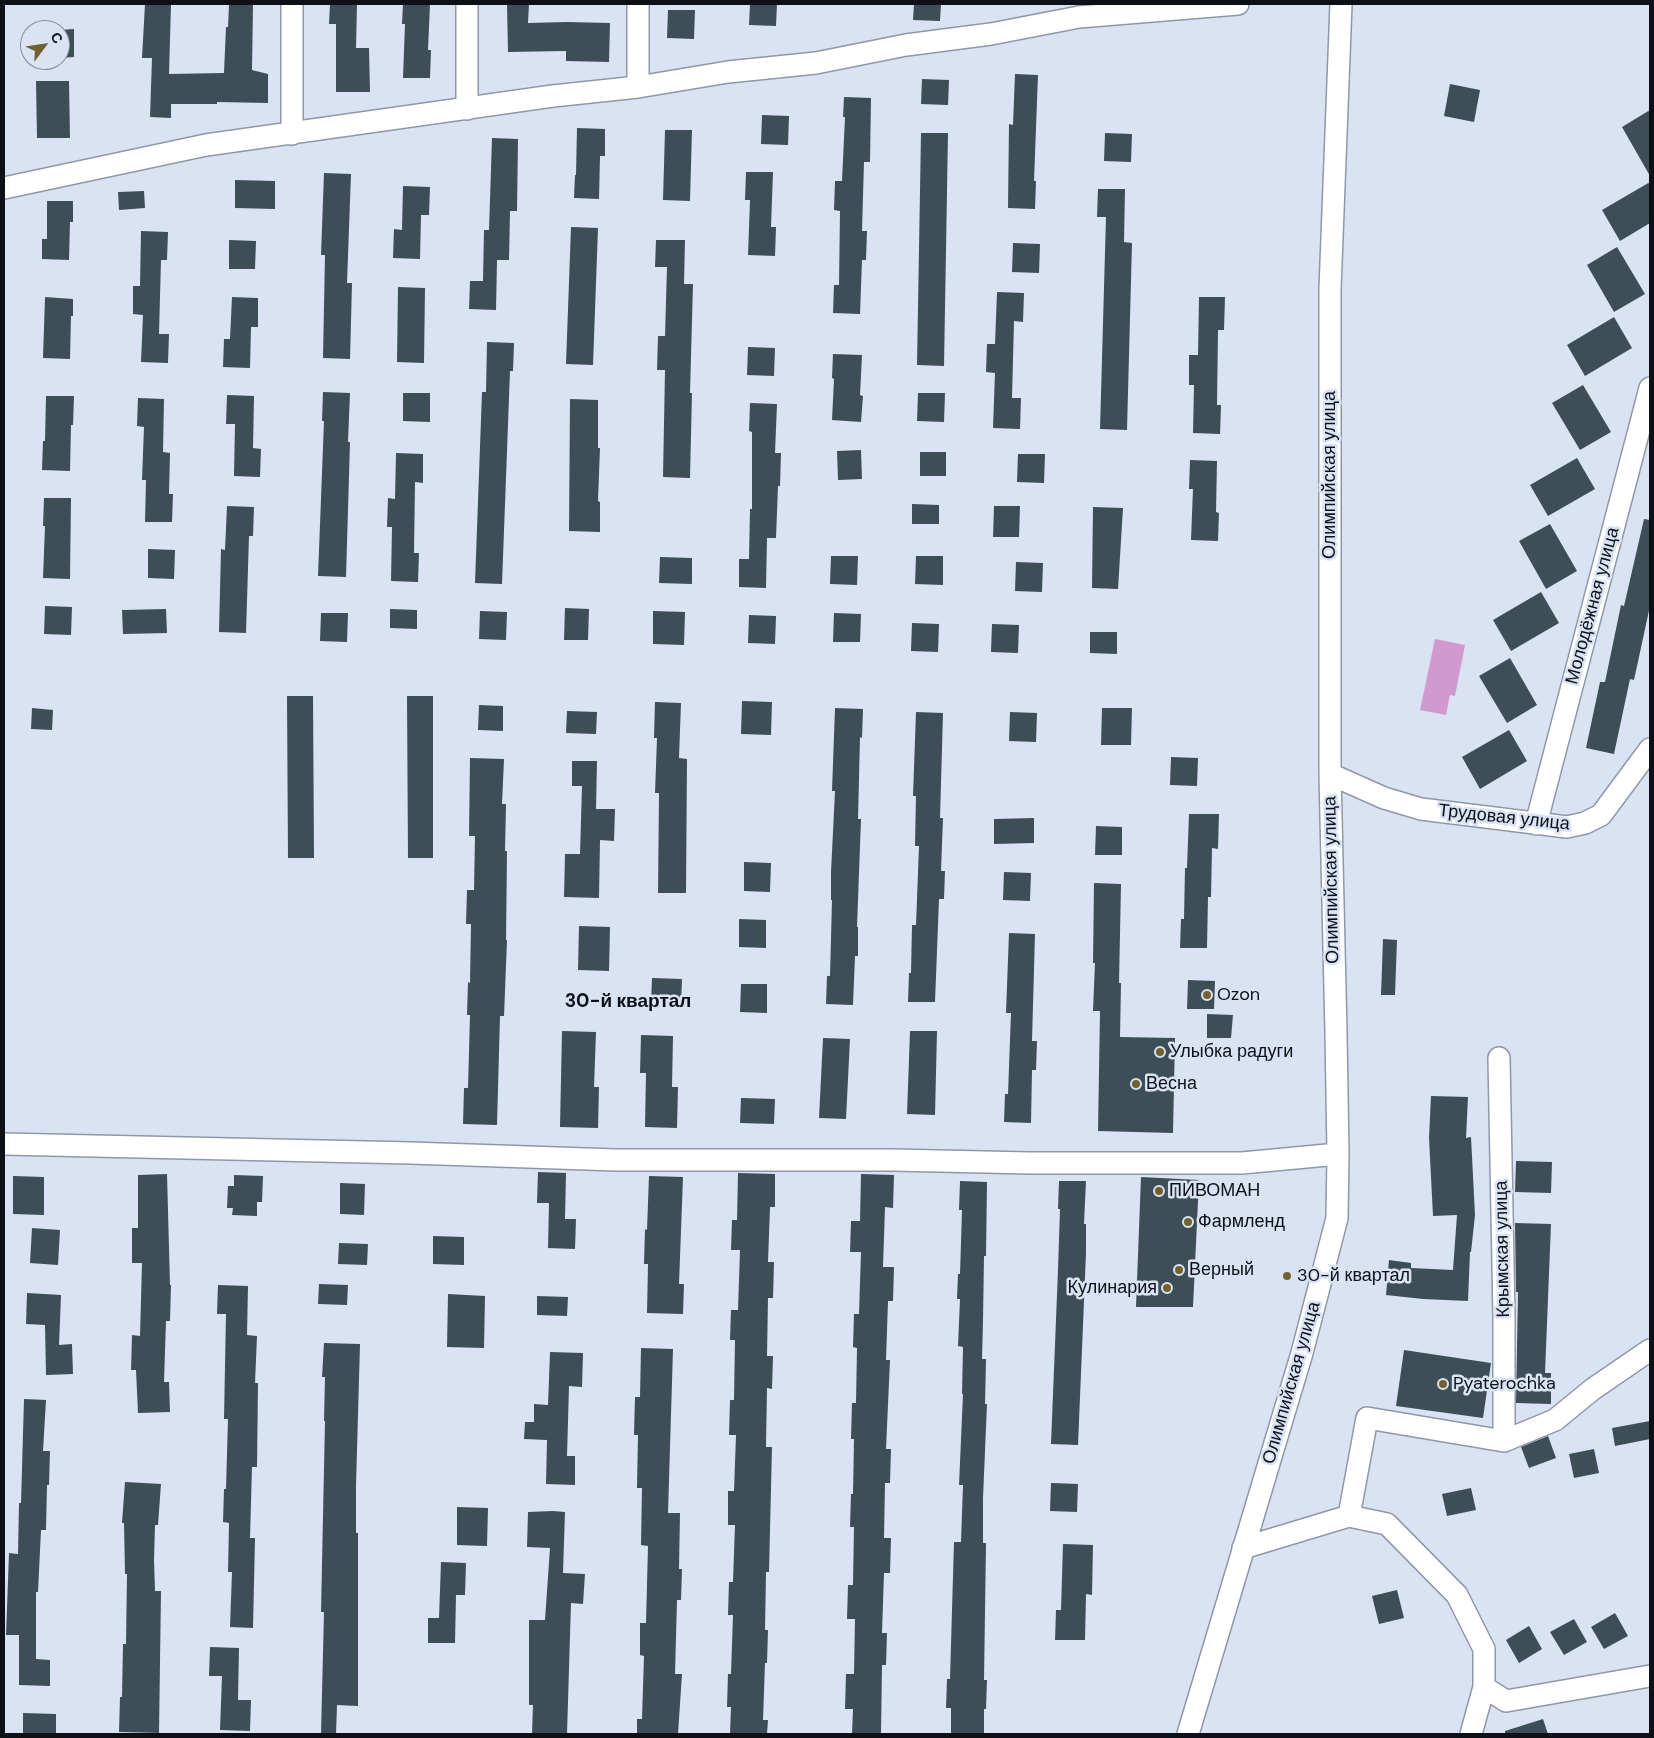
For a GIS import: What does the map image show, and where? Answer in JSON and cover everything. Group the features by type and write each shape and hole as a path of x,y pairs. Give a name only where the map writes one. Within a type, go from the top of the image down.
{"street":[{"path":"292,4 292,134"},
{"path":"467,4 467,109"},
{"path":"638,4 638,87"},
{"path":"4,188 206,145 553,96 638,87 728,72 816,63 906,45 991,34 1079,17 1238,4"},
{"name":"Олимпийская улица","path":"1188,1734 1302,1353 1337,1218 1338,1154 1330,774 1330,289 1341,4"},
{"name":"Молодёжная улица","path":"1536,824 1650,388"},
{"name":"Трудовая улица","path":"1330,774 1378,796 1421,809 1536,824 1576,826 1602,816 1650,749"},
{"name":"Крымская улица","path":"1499,1058 1504,1317 1504,1441"},
{"path":"4,1144 625,1160 1242,1163 1338,1154"},
{"path":"1349,1516 1367,1418 1504,1441 1554,1420 1593,1389 1650,1350"},
{"path":"1244,1548 1349,1516 1387,1524 1457,1595 1484,1649 1484,1686 1471,1734"},
{"path":"1484,1686 1506,1701 1650,1676"}],"shaded area":[{"path":"1435,639 1465,645 1455,696 1450,695 1446,715 1420,710"}],"building":[{"path":"145,4 171,4 169,74 224,73 229,4 253,4 252,70 268,74 268,103 217,102 217,104 171,104 171,118 150,117 152,58 142,58"},
{"path":"330,4 357,4 356,48 369,48 370,92 336,92 336,24 329,24"},
{"path":"403,4 430,4 428,50 431,50 430,78 403,78 405,24 402,24"},
{"path":"507,4 529,4 528,23 610,23 609,62 566,61 566,51 508,52"},
{"path":"750,4 777,4 776,26 749,25"},
{"path":"914,4 941,4 940,21 913,20"},
{"path":"668,10 695,10 694,39 667,38"},
{"path":"70,29 74,29 74,57 70,57"},
{"path":"1015,74 1038,75 1034,181 1036,181 1035,209 1008,208 1009,124 1013,125"},
{"path":"922,79 949,80 948,105 921,104"},
{"path":"36,81 69,81 70,138 37,138"},
{"path":"1450,84 1480,90 1474,122 1444,116"},
{"path":"844,97 871,98 870,162 864,162 862,231 867,231 866,260 862,260 860,314 833,313 834,285 839,285 840,211 834,210 835,181 842,181"},
{"path":"1650,110 1650,176 1622,127"},
{"path":"762,115 789,116 788,145 761,144"},
{"path":"577,128 605,129 605,156 600,156 599,199 574,198"},
{"path":"665,130 692,130 690,201 663,200"},
{"path":"921,133 948,133 944,366 917,365"},
{"path":"1105,133 1132,134 1131,162 1104,161"},
{"path":"492,138 518,139 517,211 510,211 509,260 497,260 496,310 469,309 470,281 483,281 484,230 489,230"},
{"path":"746,172 773,172 771,227 776,227 775,256 748,255 750,200 745,200"},
{"path":"324,173 351,174 347,283 352,283 350,359 323,358 325,255 321,255"},
{"path":"235,180 275,181 275,209 235,208"},
{"path":"1650,182 1650,223 1620,241 1602,210"},
{"path":"403,186 430,187 429,215 421,215 420,259 393,258 394,229 402,230"},
{"path":"1098,189 1125,189 1124,242 1132,243 1127,430 1100,429 1106,217 1097,217"},
{"path":"144,191 145,208 119,210 118,192"},
{"path":"47,201 73,201 73,222 70,222 69,260 42,259 42,239 47,239"},
{"path":"571,227 598,228 593,365 566,364"},
{"path":"141,231 168,232 167,260 161,260 159,334 169,334 168,363 141,362 143,315 133,314 133,286 140,286"},
{"path":"229,240 256,241 255,269 229,269"},
{"path":"656,240 685,240 684,284 693,284 690,478 663,477 665,370 657,370 658,336 665,336 667,267 655,267"},
{"path":"1013,243 1040,244 1039,273 1012,272"},
{"path":"1617,247 1645,294 1614,312 1587,265"},
{"path":"398,287 425,288 424,363 397,362"},
{"path":"997,292 1024,293 1023,322 1014,321 1012,398 1021,398 1020,429 993,428 995,373 986,372 987,344 995,344"},
{"path":"45,297 73,299 70,359 43,358"},
{"path":"232,297 258,298 258,327 251,327 250,368 223,367 224,339 230,339"},
{"path":"1199,297 1225,297 1224,330 1218,330 1217,405 1221,405 1220,434 1193,433 1194,385 1189,385 1189,355 1198,355"},
{"path":"1614,317 1632,348 1585,376 1567,345"},
{"path":"487,342 514,343 513,371 510,371 502,584 475,583 482,392 486,392"},
{"path":"748,347 775,348 774,376 747,375"},
{"path":"833,354 862,355 860,395 863,396 861,422 832,420"},
{"path":"1583,385 1611,432 1580,450 1552,403"},
{"path":"323,392 350,393 346,577 318,576 324,421 322,421"},
{"path":"403,393 430,393 430,422 403,421"},
{"path":"918,393 945,393 944,422 917,421"},
{"path":"227,395 254,396 253,448 261,449 260,477 234,476 235,424 226,424"},
{"path":"46,396 74,396 70,471 42,470"},
{"path":"138,398 164,399 163,452 170,453 169,494 173,494 172,522 145,522 146,480 142,480 144,427 137,426"},
{"path":"570,399 598,400 598,448 600,448 598,501 600,502 600,532 569,531"},
{"path":"750,403 777,404 775,453 781,453 780,486 778,486 776,538 767,538 766,588 739,587 739,559 749,559 750,509 752,509 752,432 749,431"},
{"path":"861,450 862,479 838,480 837,451"},
{"path":"920,452 946,452 946,476 920,476"},
{"path":"396,453 423,454 423,483 415,482 414,553 419,553 418,582 391,581 392,527 387,527 388,498 395,499"},
{"path":"1018,454 1045,454 1044,483 1017,482"},
{"path":"1577,458 1595,489 1548,516 1530,485"},
{"path":"1190,460 1217,461 1216,512 1219,513 1218,541 1191,540 1193,489 1189,489"},
{"path":"44,498 71,498 70,579 43,578"},
{"path":"912,504 939,505 939,524 912,524"},
{"path":"227,506 254,507 253,536 249,536 246,633 219,632 221,549 225,550"},
{"path":"994,506 1020,506 1019,537 993,537"},
{"path":"1093,507 1123,508 1118,589 1092,588"},
{"path":"1644,519 1650,520 1650,606 1634,680 1630,679 1614,754 1586,748 1600,682 1605,682 1621,605 1624,606"},
{"path":"1550,524 1577,571 1546,589 1519,541"},
{"path":"148,549 175,550 174,579 148,578"},
{"path":"831,556 858,556 857,585 830,584"},
{"path":"916,556 943,556 943,585 915,584"},
{"path":"660,557 692,558 692,584 659,583"},
{"path":"1016,562 1043,563 1042,592 1015,591"},
{"path":"1541,592 1559,623 1511,651 1493,620"},
{"path":"45,606 72,607 71,635 44,634"},
{"path":"565,608 589,609 588,640 564,640"},
{"path":"166,609 167,633 123,634 122,610"},
{"path":"390,609 417,610 417,629 390,628"},
{"path":"480,611 507,612 506,640 479,639"},
{"path":"653,611 685,612 684,645 653,644"},
{"path":"321,613 348,613 347,642 320,641"},
{"path":"834,613 861,614 860,642 833,642"},
{"path":"749,615 776,616 775,644 748,643"},
{"path":"912,623 939,624 938,652 911,651"},
{"path":"992,624 1019,625 1018,653 991,652"},
{"path":"1090,632 1117,632 1117,654 1090,653"},
{"path":"1510,658 1537,705 1507,723 1479,676"},
{"path":"287,696 313,696 314,858 288,858"},
{"path":"407,696 433,696 433,858 408,858"},
{"path":"742,701 772,702 771,735 741,734"},
{"path":"655,702 681,703 679,758 687,759 686,893 658,893 659,793 655,793 657,738 654,738"},
{"path":"479,705 503,706 503,731 478,730"},
{"path":"32,708 53,710 52,730 31,729"},
{"path":"835,708 863,709 862,738 860,737 858,819 861,819 857,927 858,956 855,956 853,1005 826,1004 827,976 830,976 831,872 835,791 832,791"},
{"path":"1102,708 1132,708 1131,745 1101,745"},
{"path":"567,711 597,712 596,734 566,733"},
{"path":"916,712 943,713 940,818 943,818 941,871 945,871 944,899 939,899 935,1002 908,1002 912,925 916,925 919,846 915,846 916,796 913,796"},
{"path":"1010,712 1037,713 1036,742 1009,741"},
{"path":"1509,730 1527,761 1480,789 1462,757"},
{"path":"1171,757 1198,758 1197,786 1170,785"},
{"path":"470,758 504,759 502,804 506,804 507,940 504,1016 500,1016 497,1125 463,1124 464,1088 468,1088 470,1015 467,1015 468,982 470,983 471,924 466,924 467,890 474,890 475,836 469,836"},
{"path":"572,761 597,761 596,809 615,809 614,841 600,840 599,898 564,897 565,854 580,854 582,786 572,786"},
{"path":"1189,814 1219,814 1218,849 1212,848 1211,897 1208,897 1207,948 1180,948 1181,919 1184,919"},
{"path":"1034,818 1034,843 994,844 994,819"},
{"path":"1096,826 1122,827 1122,855 1095,855"},
{"path":"744,862 771,863 770,892 744,891"},
{"path":"1004,872 1031,873 1030,901 1003,900"},
{"name":"Весна","path":"1094,883 1121,884 1120,1037 1175,1038 1173,1133 1098,1131 1100,1011 1093,1011 1095,963 1093,963"},
{"path":"739,919 766,920 766,948 739,947"},
{"path":"579,926 610,927 609,971 578,970"},
{"path":"1009,933 1035,934 1032,1041 1037,1041 1036,1070 1032,1070 1031,1123 1004,1122 1005,1094 1008,1094 1011,1013 1006,1013"},
{"path":"1383,939 1397,940 1395,995 1381,995"},
{"path":"652,978 682,979 681,1005 651,1004"},
{"path":"1188,980 1215,981 1214,1009 1187,1009"},
{"path":"741,984 767,984 767,1013 740,1012"},
{"path":"1207,1014 1233,1015 1231,1038 1207,1038"},
{"path":"562,1031 596,1032 594,1087 599,1087 598,1128 560,1127"},
{"path":"910,1031 937,1031 935,1115 907,1114"},
{"path":"641,1035 673,1036 672,1087 678,1087 677,1128 645,1127 646,1073 640,1073"},
{"path":"823,1038 850,1039 846,1119 819,1118"},
{"path":"1431,1096 1468,1097 1466,1138 1471,1137 1475,1215 1470,1252 1468,1301 1386,1295 1389,1260 1411,1263 1411,1268 1453,1270 1457,1215 1433,1216 1429,1138"},
{"path":"741,1098 775,1099 774,1124 740,1123"},
{"path":"1516,1161 1552,1162 1551,1193 1515,1192"},
{"path":"538,1172 566,1173 565,1219 576,1219 575,1249 548,1248 549,1203 537,1203"},
{"path":"738,1173 775,1174 775,1207 770,1207 768,1262 774,1262 773,1298 768,1298 767,1356 773,1356 772,1389 767,1388 766,1447 772,1447 769,1572 766,1572 765,1630 768,1630 767,1663 765,1663 763,1720 768,1720 767,1734 730,1734 731,1707 727,1707 728,1674 731,1674 733,1615 728,1615 729,1582 733,1582 735,1525 728,1525 728,1491 734,1491 736,1435 729,1435 730,1400 734,1400 735,1340 730,1340 731,1310 738,1310 740,1250 731,1250 732,1220 737,1220"},
{"path":"167,1174 171,1285 170,1321 166,1321 164,1382 169,1382 170,1412 138,1413 136,1370 131,1370 132,1335 140,1336 142,1263 132,1263 132,1228 138,1228 138,1175"},
{"path":"861,1174 894,1175 893,1208 885,1207 883,1267 894,1267 893,1301 888,1301 886,1360 890,1360 886,1449 891,1449 890,1483 885,1483 884,1538 891,1538 890,1573 884,1573 882,1633 887,1633 886,1665 882,1665 881,1734 852,1734 853,1709 845,1709 846,1674 854,1674 855,1619 847,1619 848,1585 853,1585 854,1527 850,1527 854,1439 851,1439 852,1403 856,1403 857,1348 853,1347 854,1314 859,1314 861,1252 850,1252 851,1221 860,1221"},
{"path":"234,1175 263,1176 262,1202 257,1202 257,1216 232,1215 233,1208 227,1208 228,1186 234,1186"},
{"path":"13,1176 44,1177 44,1215 13,1214"},
{"path":"649,1176 683,1177 679,1284 684,1284 683,1314 647,1313 648,1264 644,1264"},
{"path":"1141,1177 1199,1180 1193,1307 1136,1307"},
{"path":"960,1181 987,1182 982,1359 986,1359 985,1404 987,1404 983,1498 983,1543 986,1543 984,1680 987,1680 984,1734 951,1734 951,1708 946,1708 947,1679 950,1679 954,1542 961,1542 963,1485 959,1485 963,1347 958,1346 960,1299 957,1299 958,1274 960,1274 962,1210 959,1210"},
{"path":"1059,1181 1086,1181 1084,1224 1086,1224 1086,1253 1078,1445 1051,1444 1060,1209 1058,1209"},
{"path":"340,1183 365,1184 364,1215 340,1214"},
{"path":"1515,1223 1551,1224 1545,1373 1551,1373 1551,1404 1516,1403 1518,1292 1516,1292"},
{"path":"32,1228 60,1230 58,1265 30,1263"},
{"path":"433,1236 464,1237 464,1265 433,1264"},
{"path":"339,1243 368,1244 367,1265 338,1264"},
{"path":"319,1284 348,1285 347,1305 318,1304"},
{"path":"218,1285 248,1286 247,1335 257,1336 255,1383 258,1383 257,1467 252,1467 250,1538 255,1538 253,1628 230,1627 232,1572 228,1572 229,1523 223,1522 228,1419 224,1419 226,1314 217,1314"},
{"path":"27,1293 61,1295 59,1345 72,1344 73,1374 46,1375 45,1325 26,1324"},
{"path":"448,1294 485,1296 484,1348 447,1347"},
{"path":"537,1296 568,1297 567,1316 537,1315"},
{"path":"324,1343 360,1344 356,1485 356,1533 358,1533 358,1706 337,1705 336,1734 321,1734 324,1612 321,1612 325,1421 325,1377 322,1377"},
{"path":"641,1348 673,1349 668,1513 680,1513 679,1569 682,1569 681,1600 677,1600 675,1674 682,1674 678,1734 637,1734 637,1719 642,1719 644,1656 640,1655 640,1623 646,1623 648,1546 641,1545 642,1488 637,1488 638,1435 634,1435 635,1397 640,1397"},
{"path":"1404,1350 1491,1363 1483,1418 1396,1406"},
{"path":"550,1352 583,1353 582,1387 569,1386 567,1456 575,1456 575,1485 546,1484 547,1440 524,1439 525,1422 534,1422 534,1404 548,1405"},
{"path":"24,1399 46,1400 43,1451 50,1451 49,1485 47,1485 46,1530 41,1530 38,1592 36,1592 36,1659 50,1660 50,1686 19,1685 19,1635 6,1635 9,1553 18,1554"},
{"path":"1650,1421 1650,1439 1615,1446 1612,1428"},
{"path":"1548,1436 1556,1458 1529,1468 1521,1447"},
{"path":"1594,1449 1599,1473 1574,1478 1569,1454"},
{"path":"125,1482 161,1484 158,1525 155,1525 154,1560 155,1591 161,1591 159,1733 119,1732 123,1644 126,1644 127,1574 125,1574 124,1523 122,1523"},
{"path":"1051,1483 1078,1484 1077,1512 1050,1511"},
{"path":"1471,1488 1476,1510 1447,1516 1442,1494"},
{"path":"457,1507 488,1508 487,1546 457,1545"},
{"path":"528,1512 565,1512 563,1573 585,1574 583,1604 571,1603 567,1734 532,1734 533,1705 529,1705 529,1620 545,1620 550,1548 527,1547"},
{"path":"1063,1544 1093,1545 1092,1595 1086,1594 1085,1640 1055,1640 1056,1610 1061,1610"},
{"path":"441,1562 466,1563 465,1595 456,1595 455,1643 428,1643 428,1618 439,1618"},
{"path":"1397,1590 1404,1618 1379,1624 1372,1596"},
{"path":"1615,1613 1628,1636 1604,1649 1591,1627"},
{"path":"1574,1619 1587,1642 1564,1655 1550,1632"},
{"path":"1529,1626 1542,1649 1519,1663 1506,1640"},
{"path":"210,1647 239,1648 238,1700 251,1700 250,1731 220,1730 222,1676 209,1676"},
{"path":"23,1713 56,1714 56,1734 23,1734"},
{"path":"1543,1719 1548,1734 1505,1734 1505,1731"}],"place":[{"name":"Ozon","path":"1207,995"},
{"name":"Улыбка радуги","path":"1160,1052"},
{"name":"Весна","path":"1136,1084"},
{"name":"ПИВОМАН","path":"1159,1191"},
{"name":"Фармленд","path":"1188,1222"},
{"name":"Верный","path":"1179,1270"},
{"name":"30-й квартал","path":"1287,1276"},
{"name":"Кулинария","path":"1167,1288"},
{"name":"Pyaterochka","path":"1443,1384"}],"district":[{"name":"30-й квартал","path":"628,1002"}]}
